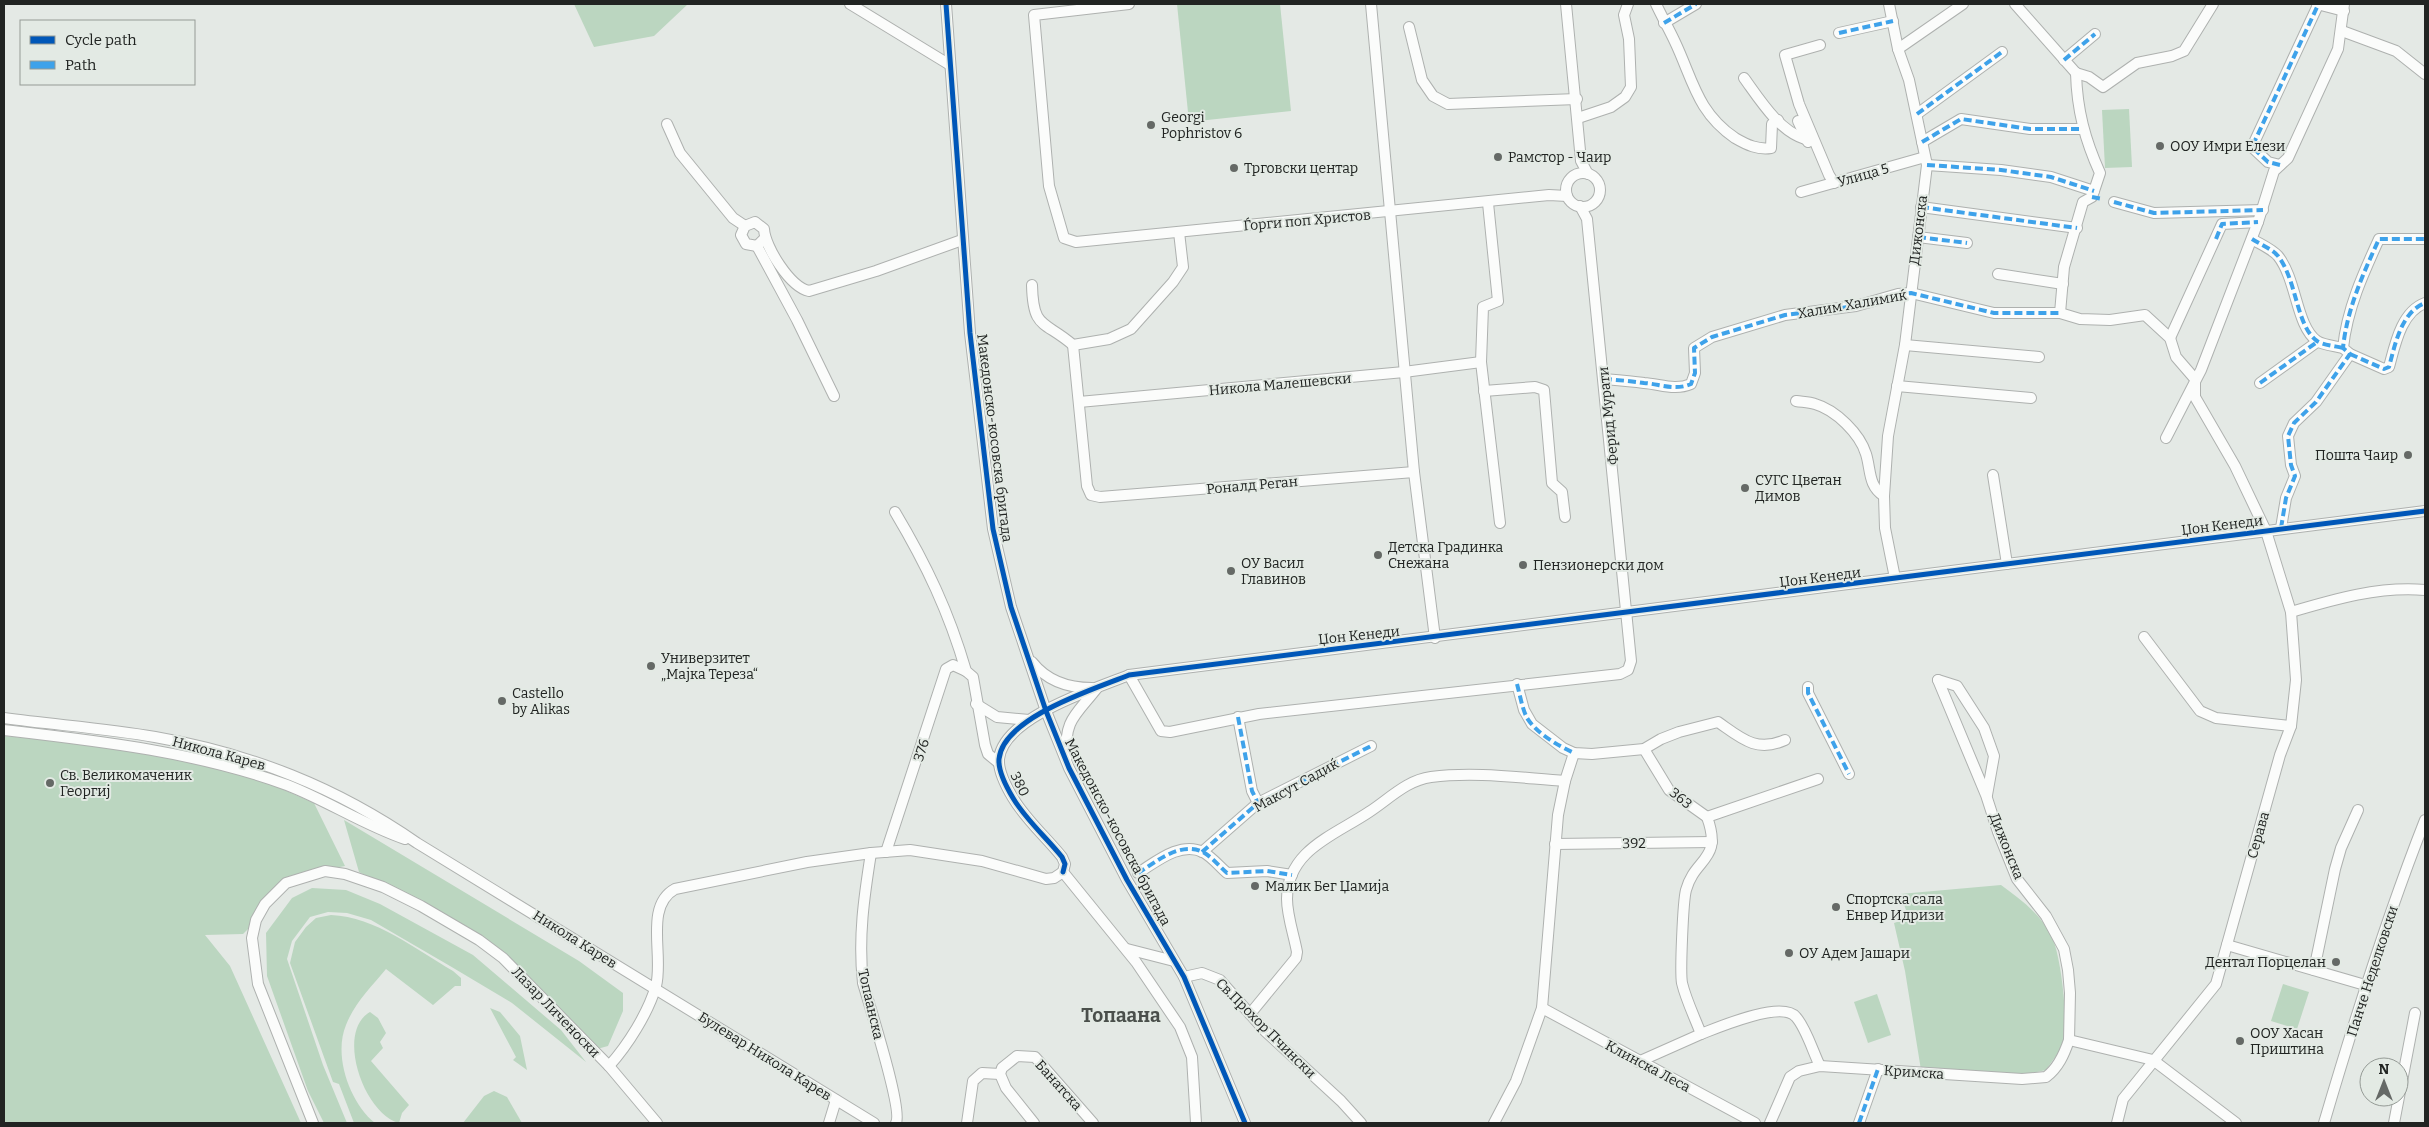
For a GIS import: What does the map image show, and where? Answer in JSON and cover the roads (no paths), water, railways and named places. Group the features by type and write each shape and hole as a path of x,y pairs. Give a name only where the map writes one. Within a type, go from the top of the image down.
{"street":[{"path":"850,4 950,66"},
{"name":"Македонско-косовска бригада","path":"946,4 971,342 993,529 1011,607 1046,711 1070,768 1128,880 1184,977 1245,1123"},
{"name":"Ѓорги поп Христов","path":"1128,4 1034,15 1049,186 1064,238 1076,242 1488,203 1549,196 1567,191"},
{"path":"1371,4 1414,472 1436,638"},
{"path":"1566,4 1577,99 1581,160 1588,174"},
{"path":"1578,118 1611,106 1625,97 1631,87 1629,39 1624,15 1628,4"},
{"path":"1656,4 1664,23 1675,41 1693,88 1706,111 1724,130 1741,142 1761,149 1771,148 1772,124 1778,120"},
{"path":"1664,23 1696,4"},
{"name":"Дижонска","path":"1889,4 1898,49 1909,80 1926,161 1905,345 1888,436 1884,496 1885,528 1896,578"},
{"path":"1898,49 1963,4"},
{"path":"2015,4 2076,73 2089,77 2103,87 2137,63 2172,56 2184,51 2214,4"},
{"path":"2166,438 2189,397 2195,379 2201,370 2263,210 2274,172 2288,158 2338,49 2344,7 2317,4 2252,148 2268,162 2280,165"},
{"path":"1838,33 1893,21"},
{"path":"1409,27 1422,80 1433,96 1448,104 1577,99"},
{"path":"2342,31 2396,51 2425,74"},
{"path":"2064,60 2095,34"},
{"path":"1820,45 1785,55 1799,104 1834,182"},
{"path":"1917,114 2002,52"},
{"path":"2060,313 2064,266 2077,228 2083,202 2093,194 2100,173 2082,129 2077,103 2076,73"},
{"path":"1744,78 1778,120 1795,136 1806,139"},
{"path":"1922,142 1961,119 2030,129 2082,129"},
{"path":"1798,121 1806,139 1819,152"},
{"path":"667,124 680,153 733,218 745,226"},
{"path":"1575,174 1588,174 1595,178 1600,188 1600,194 1592,205 1580,206 1571,202 1567,191 1581,160"},
{"name":"Улица 5","path":"1801,192 1834,182 1926,161 2050,178 2103,199"},
{"path":"2114,202 2154,213 2263,210"},
{"path":"1488,203 1498,301 1483,307 1481,362 1500,523"},
{"name":"Ферид Мурати","path":"1587,219 1592,205"},
{"name":"Ферид Мурати","path":"1517,684 1625,673 1630,667 1631,661 1587,219 1580,206"},
{"path":"1921,207 2077,228"},
{"path":"760,242 746,244 741,235 745,226 755,222 764,228 760,242 834,396"},
{"path":"2170,338 2222,224 2258,222"},
{"path":"1032,286 1034,310 1038,319 1073,345 1110,339 1131,329 1173,282 1183,267 1179,232"},
{"path":"1918,237 1967,243"},
{"path":"2252,239 2277,255 2296,292 2304,327 2317,342 2347,351 2384,369 2389,367 2398,334 2406,320 2417,307 2425,303"},
{"path":"2281,528 2286,498 2295,476 2291,465 2288,436 2294,423 2316,402 2347,351 2345,325 2358,286 2379,239 2425,239"},
{"path":"760,242 791,281 801,289 809,291 876,271 962,240"},
{"path":"1998,274 2063,284"},
{"name":"Халим Халимиќ","path":"1604,379 1666,387 1684,387 1691,384 1694,373 1694,348 1712,337 1784,315 1856,306 1898,294 1911,293 1994,313 2060,313 2090,319 2110,320 2145,316 2170,338 2176,357 2195,379"},
{"path":"2260,383 2317,342"},
{"path":"1073,345 1079,402"},
{"path":"1905,345 2039,357"},
{"name":"Никола Малешевски","path":"1079,402 1404,372 1481,362"},
{"name":"Серава","path":"2117,1123 2123,1099 2216,984 2280,755 2292,726 2296,680 2290,612 2266,531 2235,466 2195,397 2195,379"},
{"path":"1897,386 2031,398"},
{"path":"1484,392 1535,387 1544,390 1552,483 1562,492 1565,517"},
{"path":"1796,401 1815,404 1832,412 1861,440 1867,456 1871,481 1876,491 1884,496"},
{"name":"Роналд Реган","path":"1079,402 1088,486 1091,495 1100,498 1414,472"},
{"path":"1992,475 2007,564"},
{"name":"Џон Кенеди","path":"1046,711 1129,675 1302,652 1436,638 2425,511"},
{"path":"895,512 915,546 947,609 966,671 973,677 976,704 988,754 999,763"},
{"path":"2290,612 2349,596 2400,590 2425,590"},
{"path":"2144,637 2200,711 2216,718 2292,726"},
{"path":"1026,655 1042,674 1053,681 1081,688 1098,688"},
{"name":"376","path":"886,852 946,669 953,665 966,671"},
{"path":"1129,675 1161,731 1184,730 1238,717 1517,684 1524,710 1532,724 1563,748 1574,753 1592,754 1644,749 1661,738 1718,722 1750,743 1773,745 1784,740"},
{"name":"Дижонска","path":"1986,795 1994,756 1984,728 1957,686 1938,680 1986,795 1998,832 2017,879 2046,916 2064,949 2069,978 2069,1040"},
{"path":"1808,687 1808,693 1849,774"},
{"path":"1070,768 1066,745 1068,724 1075,712 1098,688"},
{"path":"976,704 998,716 1029,720"},
{"name":"380","path":"1046,711 1029,720 1009,736 1001,750 999,763 1012,797 1062,857 1065,864 1063,872 1127,949 1180,1027 1192,1057 1196,1123"},
{"path":"1238,717 1252,791 1258,804"},
{"name":"Никола Карев","path":"4,718 155,737 247,759 294,775 338,794 374,814 417,843 655,989"},
{"name":"Никола Карев","path":"4,730 142,749 260,776 329,803 383,832 417,843"},
{"name":"Максут Садиќ","path":"1202,852 1258,804 1371,746"},
{"name":"363","path":"1644,749 1670,790 1707,818"},
{"path":"1494,1123 1516,1080 1542,1008 1555,844 1565,781 1574,753"},
{"path":"1250,1014 1296,958 1297,952 1287,899 1292,875 1316,843 1368,813 1414,782 1430,777 1473,775 1565,781"},
{"path":"1701,1034 1682,982 1684,902 1689,883 1710,852 1712,834 1707,818 1818,779"},
{"path":"2314,970 2335,869 2341,848 2358,810"},
{"name":"Панче Неделковски","path":"2324,1123 2365,985 2425,820"},
{"name":"392","path":"1555,844 1712,842"},
{"name":"Лазар Личеноски","path":"313,1123 258,984 252,938 256,920 265,904 286,883 314,873 325,871 345,874 383,888 421,906 479,940 503,958 609,1066 637,1025 655,989 658,968 659,911 661,901 671,891 681,887 807,862 872,852 910,850 982,861 1046,879 1054,878 1063,872"},
{"path":"1138,873 1172,851 1202,852 1227,873 1267,871 1292,875"},
{"name":"Топаанска","path":"872,852 860,936 861,968 863,983 895,1098 898,1119 896,1123"},
{"path":"2227,945 2365,985"},
{"path":"1127,949 1174,961"},
{"name":"Св.Прохор Пчински","path":"1184,977 1202,973 1216,978 1361,1123"},
{"name":"Булевар Никола Карев","path":"655,989 874,1123"},
{"name":"Клинска Леса","path":"1542,1008 1638,1062 1755,1123"},
{"path":"1638,1062 1701,1034 1739,1020 1777,1010 1788,1010 1797,1017 1820,1066"},
{"path":"2394,1123 2415,1012"},
{"path":"2069,1040 2153,1060 2236,1123"},
{"name":"Кримска","path":"1770,1123 1790,1078 1799,1071 1820,1066 2022,1079 2046,1078 2059,1065 2069,1040"},
{"name":"Банатска","path":"1000,1074 1002,1068 1017,1056 1035,1057 1093,1123"},
{"path":"609,1066 657,1123"},
{"path":"1859,1123 1878,1069"},
{"path":"967,1123 973,1081 982,1073 1000,1074 1006,1088 1034,1123"},
{"path":"829,1123 836,1100"}],"place":[{"name":"Georgi Pophristov 6","path":"1151,125"},
{"name":"ООУ Имри Елези","path":"2160,146"},
{"name":"Рамстор - Чаир","path":"1498,157"},
{"name":"Трговски центар","path":"1234,168"},
{"name":"Пошта Чаир","path":"2408,455"},
{"name":"СУГС Цветан Димов","path":"1745,488"},
{"name":"Детска Градинка Снежана","path":"1378,555"},
{"name":"Пензионерски дом","path":"1523,565"},
{"name":"ОУ Васил Главинов","path":"1231,571"},
{"name":"Универзитет „Мајка Тереза“","path":"651,666"},
{"name":"Castello by Alikas","path":"502,701"},
{"name":"Св. Великомаченик Георгиј","path":"50,783"},
{"name":"Малик Бег Џамија","path":"1255,886"},
{"name":"Спортска сала Енвер Идризи","path":"1836,907"},
{"name":"ОУ Адем Јашари","path":"1789,953"},
{"name":"Дентал Порцелан","path":"2336,962"},
{"name":"ООУ Хасан Приштина","path":"2240,1041"}],"district":[{"name":"Топаана","path":"1121,1015"}]}
